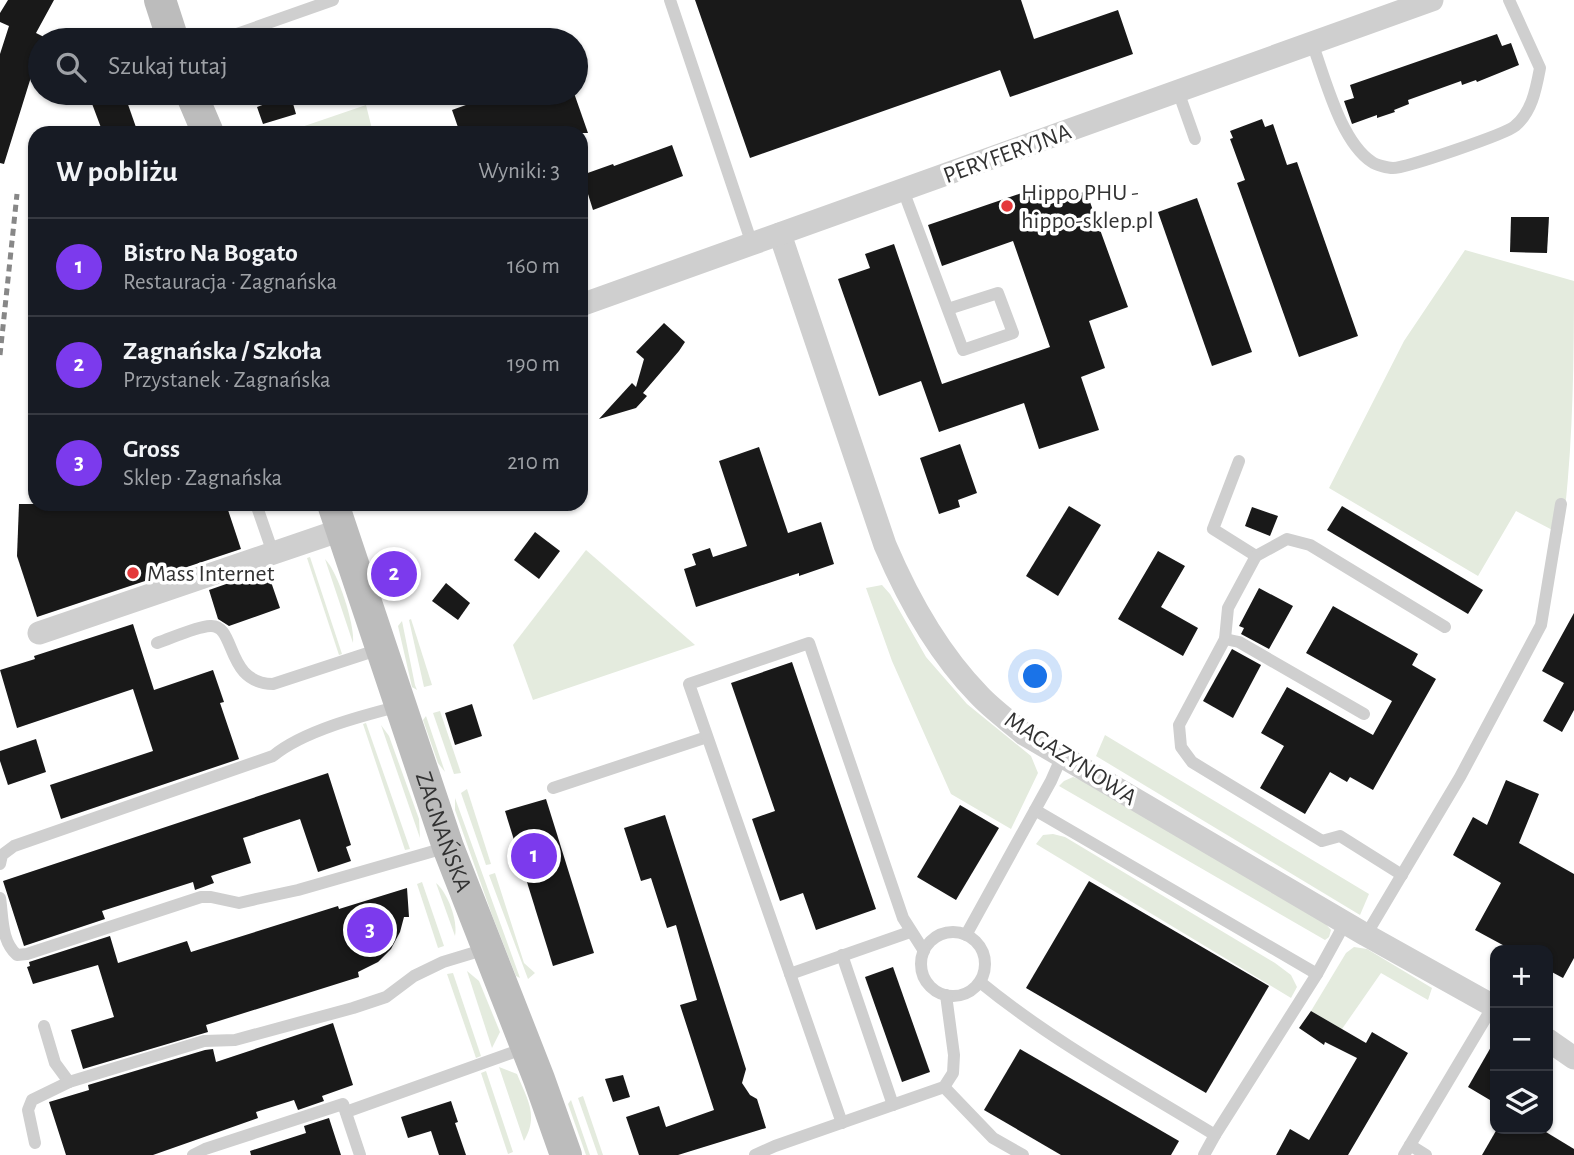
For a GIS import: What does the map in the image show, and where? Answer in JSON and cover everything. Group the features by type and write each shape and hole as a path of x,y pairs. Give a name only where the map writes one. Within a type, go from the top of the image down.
{"street":[{"path":"160,0 169,28"},
{"name":"PERYFERYJNA","path":"588,303 1432,0"},
{"path":"196,105 205,126"},
{"name":"MAGAZYNOWA","path":"780,234 885,545 903,586 942,651 979,696 1024,734 1345,923 1490,1004"},
{"path":"38,633 273,553 337,517"},
{"name":"ZAGNAŃSKA","path":"337,517 448,847 552,1112 562,1152"},
{"path":"1558,1045 1574,1058"}],"lane":[{"path":"253,28 333,0"},
{"path":"670,0 752,244"},
{"path":"1312,43 1343,128 1359,148 1373,163 1392,168 1417,164 1514,128 1529,108 1540,68 1509,0"},
{"path":"1178,91 1195,139"},
{"path":"903,190 963,350 1013,333 998,293 948,309"},
{"path":"1239,461 1213,529 1256,556"},
{"path":"1366,935 1460,777 1541,625 1561,504"},
{"path":"258,511 273,553"},
{"path":"1402,875 1340,836 1322,841 1192,762 1181,747 1179,725 1225,639 1228,608 1256,556 1287,539 1310,545 1445,627"},
{"path":"157,643 211,626 221,629 238,666 249,678 261,684 273,684 380,649"},
{"path":"1225,639 1239,642 1364,714"},
{"path":"842,1123 689,684 808,643 903,918 924,951"},
{"path":"0,864 2,855 14,846 273,757 291,743 361,716 400,706"},
{"path":"554,788 707,737"},
{"path":"966,935 1062,756"},
{"path":"1035,810 1317,974"},
{"path":"0,898 9,948 17,955 27,954 201,897 239,903 298,890 448,847"},
{"path":"1204,1155 1317,974 1345,923"},
{"path":"790,974 910,932"},
{"path":"946,933 966,935 982,950 984,971 980,982 972,990 962,995 946,995 932,988 926,980 921,961 924,951 937,936 946,933"},
{"path":"35,1143 28,1110 32,1100 69,1082 204,1041 234,1040 386,997 414,976 443,962 486,949"},
{"path":"842,956 893,1105"},
{"path":"980,982 1044,1030 1215,1135"},
{"path":"755,1155 944,1087 953,1073 954,1055 946,995"},
{"path":"1426,1155 1407,1150 1493,1008"},
{"path":"44,1026 55,1063 69,1082"},
{"path":"346,1112 526,1048"},
{"path":"944,1087 993,1138 1023,1155"},
{"path":"192,1155 344,1104 360,1155"}],"shaded area":[{"path":"366,105 371,126 304,126"},
{"path":"1465,250 1574,281 1571,440 1562,535 1516,511 1478,576 1329,488 1404,341"},
{"path":"586,550 695,645 533,700 513,645"},
{"path":"310,557 342,654 339,655 307,558"},
{"path":"325,559 345,599 353,643"},
{"path":"882,585 890,594 926,657 967,704 1031,756 1038,773 1011,829 951,794 892,661 866,588"},
{"path":"411,619 432,685 424,687 409,620"},
{"path":"402,621 417,690 412,687 398,626"},
{"path":"440,711 461,773 454,774 433,713"},
{"path":"426,716 445,772 438,763 423,720"},
{"path":"366,723 410,849 405,850 363,724"},
{"path":"381,725 389,736 419,819 420,838"},
{"path":"1105,735 1369,894 1360,915 1096,756"},
{"path":"1073,777 1324,922 1331,930 1329,937 1325,940 1059,786"},
{"path":"467,789 491,864 486,865 461,793"},
{"path":"455,798 520,978 516,976 492,915 455,810"},
{"path":"1043,835 1065,837 1275,963 1291,975 1297,987 1291,998 1036,844"},
{"path":"495,873 524,963 535,973 528,979 489,875"},
{"path":"422,882 444,946 438,948 417,884"},
{"path":"436,883 451,908 455,936"},
{"path":"1354,947 1367,949 1432,988 1428,1000 1381,973 1342,1029 1311,1011 1346,953"},
{"path":"467,971 479,981 500,1032 492,1048"},
{"path":"453,973 481,1056 476,1058 447,974"},
{"path":"499,1067 517,1074 528,1099 531,1123 524,1141"},
{"path":"486,1071 513,1152 508,1154 481,1073"},
{"path":"583,1096 603,1155 598,1155 578,1098"},
{"path":"571,1100 590,1155 586,1155 568,1104"}],"building":[{"path":"8,0 54,0 39,28 28,28 28,87 4,164 0,163 0,54 9,26 0,22 0,13"},
{"path":"695,0 1021,0 1034,39 1118,10 1133,54 1010,97 1000,70 750,158"},
{"path":"1497,34 1502,46 1511,43 1519,65 1477,82 1476,80 1462,85 1461,81 1408,100 1409,104 1394,110 1395,112 1352,124 1344,101 1354,98 1350,85"},
{"path":"92,105 128,105 136,126 100,126"},
{"path":"293,105 296,114 263,124 257,107"},
{"path":"466,105 578,105 586,126 458,126 452,110"},
{"path":"1262,119 1265,127 1273,124 1287,165 1297,162 1358,336 1299,357 1237,183 1245,180 1230,139 1233,138 1230,131"},
{"path":"672,145 683,176 593,210 588,194 588,173 613,164 614,166"},
{"path":"1042,186 1048,205 1086,191 1128,307 1089,321 1105,368 1081,377 1099,430 1039,449 1024,403 939,432 921,381 879,396 838,279 870,268 865,254 894,244 942,384 1050,347 1013,241 942,266 928,225"},
{"path":"1197,198 1252,352 1212,366 1158,212"},
{"path":"1511,217 1549,217 1547,253 1510,252"},
{"path":"664,323 685,342 679,351 643,393 647,396 636,408 599,419 632,383 636,387 644,359 636,352"},
{"path":"960,444 977,493 958,500 960,507 939,514 920,458"},
{"path":"759,447 788,533 821,522 834,564 696,607 684,569 696,565 692,554 710,548 713,557 747,546 719,461"},
{"path":"19,504 28,504 28,511 228,511 241,549 37,617 17,556"},
{"path":"1069,506 1101,525 1058,596 1026,576"},
{"path":"1342,506 1483,590 1468,614 1327,530"},
{"path":"1252,507 1278,516 1270,536 1245,526"},
{"path":"535,532 560,551 539,579 514,560"},
{"path":"1158,551 1185,566 1161,607 1198,628 1183,656 1118,619"},
{"path":"249,576 252,582 269,576 280,608 229,626 218,619 209,590"},
{"path":"446,583 470,603 458,620 432,601"},
{"path":"1259,588 1293,606 1269,649 1241,634 1244,628 1239,626"},
{"path":"1333,606 1418,654 1412,665 1436,679 1373,790 1350,777 1347,782 1330,772 1305,814 1260,788 1284,746 1261,733 1287,687 1373,735 1392,701 1306,653"},
{"path":"1574,613 1574,710 1562,732 1543,721 1564,683 1542,671"},
{"path":"133,624 154,690 213,670 224,702 220,703 239,759 61,819 50,785 153,751 133,689 17,728 0,670 35,659 34,656"},
{"path":"1232,649 1261,665 1233,718 1203,701"},
{"path":"792,662 876,909 816,930 803,893 780,901 752,819 775,811 731,683"},
{"path":"472,704 482,736 455,745 445,713"},
{"path":"36,739 46,772 8,785 0,761 0,751"},
{"path":"328,773 351,845 346,847 351,861 318,872 300,819 243,838 251,863 211,876 214,883 195,890 193,882 102,911 105,919 24,946 3,881"},
{"path":"1506,780 1539,794 1519,843 1574,874 1574,958 1563,978 1553,973 1553,945 1503,945 1475,930 1501,883 1453,855 1473,817 1487,825"},
{"path":"546,799 594,953 553,966 505,811"},
{"path":"960,805 999,828 956,900 917,877"},
{"path":"665,815 746,1069 742,1083 750,1095 757,1099 766,1128 678,1155 639,1155 626,1117 659,1106 666,1127 714,1110 680,1005 697,1000 676,925 667,928 651,878 641,881 624,828"},
{"path":"1089,881 1269,986 1206,1093 1026,988"},
{"path":"407,888 409,917 404,917 391,949 378,962 358,972 359,977 206,1025 208,1032 83,1069 71,1030 114,1017 98,965 33,984 27,967 30,966 29,962 110,936 118,963 187,941 191,952 338,906 339,909"},
{"path":"893,967 930,1072 902,1082 865,977"},
{"path":"1311,1011 1366,1043 1372,1032 1408,1053 1348,1155 1276,1155 1290,1129 1309,1140 1357,1058 1325,1042 1324,1045 1299,1028"},
{"path":"333,1023 353,1085 322,1096 324,1101 298,1110 294,1100 256,1112 258,1118 153,1155 66,1155 49,1102 89,1090 88,1085 205,1050 213,1049 216,1062"},
{"path":"1020,1049 1179,1141 1171,1155 1061,1155 984,1110"},
{"path":"1490,1049 1490,1100 1468,1087"},
{"path":"623,1075 630,1097 613,1102 605,1079"},
{"path":"451,1101 466,1155 439,1155 431,1131 408,1138 401,1117"},
{"path":"329,1118 341,1155 251,1155 250,1151 306,1133 304,1126"},
{"path":"1494,1134 1549,1134 1574,1149 1574,1155 1482,1155"}],"railway":[{"path":"0,355 17,194"}],"place":[{"name":"Hippo PHU - hippo-sklep.pl","path":"1007,206"},
{"name":"Mass Internet","path":"133,573"},
{"name":"Zagnańska / Szkoła","path":"394,574"},
{"name":"Bistro Na Bogato","path":"534,856"},
{"name":"Gross","path":"370,930"}]}
